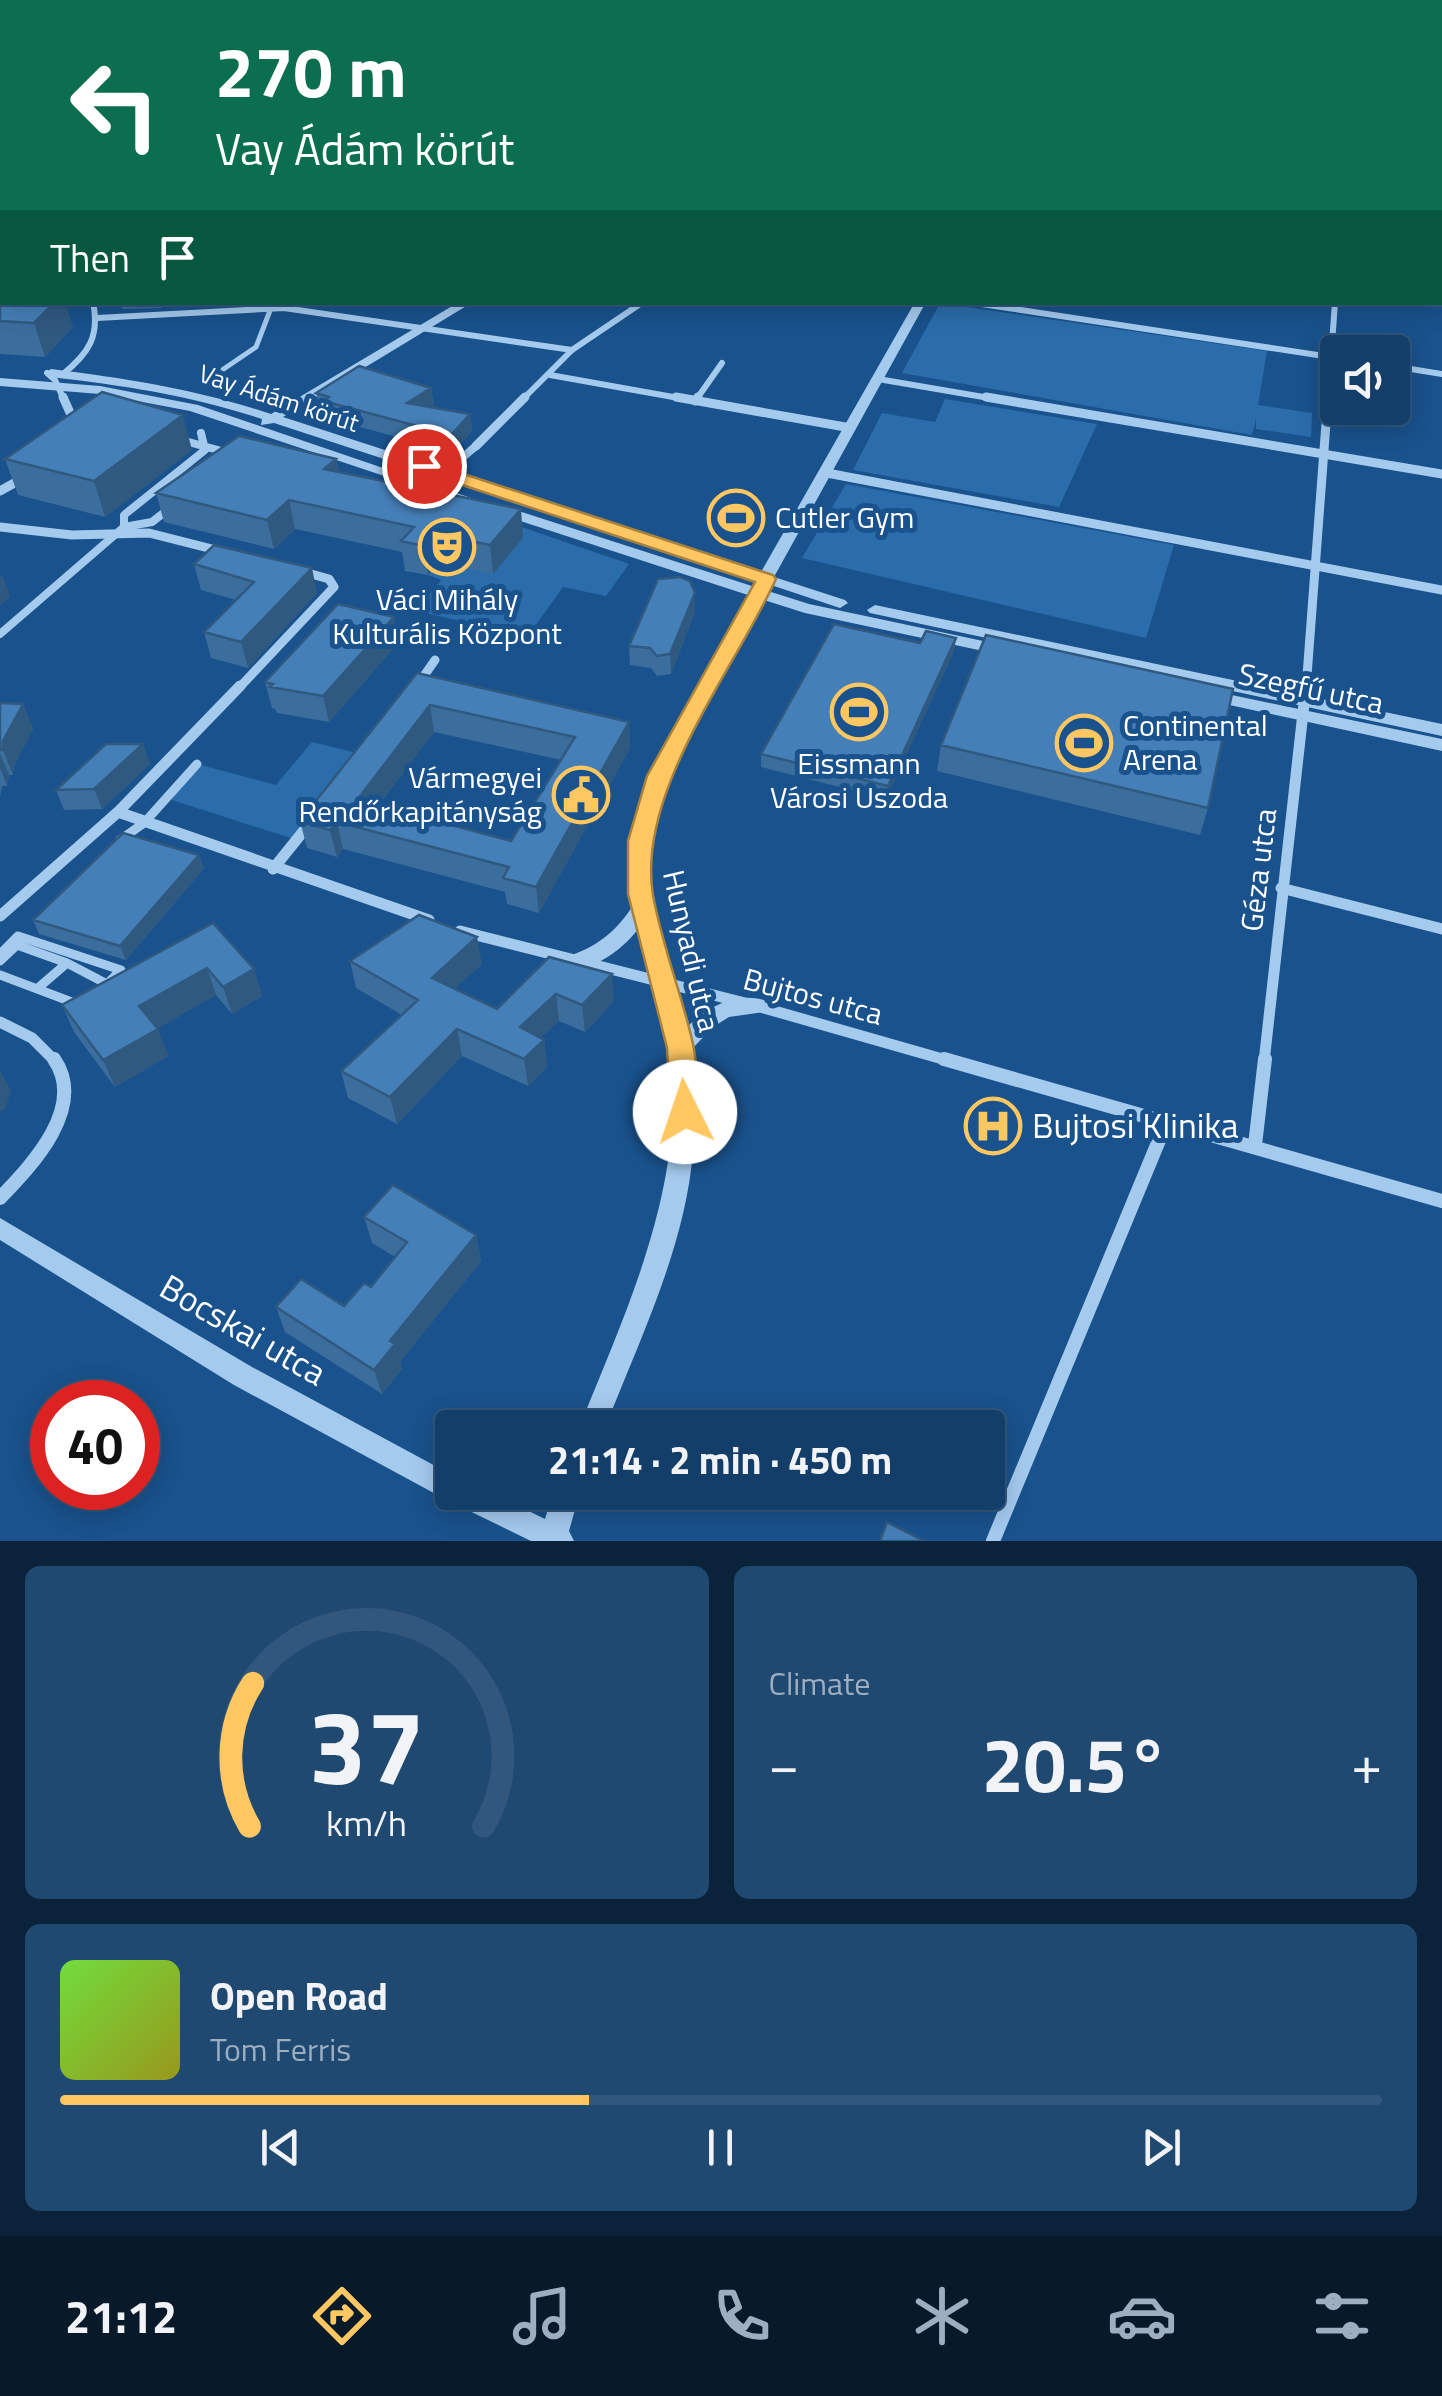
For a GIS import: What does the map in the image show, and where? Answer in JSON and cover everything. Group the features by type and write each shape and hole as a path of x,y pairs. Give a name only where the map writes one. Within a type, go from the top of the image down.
{"street":[{"path":"76,434 75,421 54,377 94,345 99,330 94,305"},
{"path":"97,318 273,305 572,350"},
{"path":"204,383 256,347 273,305"},
{"path":"330,311 337,305"},
{"path":"264,424 463,305"},
{"path":"456,463 572,350 640,305"},
{"name":"Hunyadi utca","path":"599,1410 669,1231 686,1135 680,1048 643,905 640,841 658,776 918,305"},
{"path":"988,305 1320,355"},
{"name":"Géza utca","path":"1334,305 1334,335"},
{"path":"695,401 722,362"},
{"path":"1410,369 1442,374"},
{"path":"550,375 851,428"},
{"name":"Vay Ádám körút","path":"0,376 54,377 182,391 264,424 762,587"},
{"name":"Vay Ádám körút","path":"54,377 327,438 482,484 762,587"},
{"path":"878,379 1442,474"},
{"path":"97,402 125,394"},
{"path":"316,396 304,418 327,438"},
{"path":"75,421 82,412"},
{"name":"Géza utca","path":"1254,1146 1304,708 1326,425"},
{"path":"0,634 120,530 124,514 205,450 201,432"},
{"path":"164,436 235,454 222,466"},
{"path":"0,490 35,470 24,467"},
{"path":"826,474 1442,590"},
{"path":"0,527 62,534 120,530 152,522 180,500"},
{"path":"120,530 226,552"},
{"path":"0,916 118,812 330,596 334,587 328,579 301,571"},
{"name":"Szegfű utca","path":"762,587 1304,708 1442,745"},
{"path":"405,702 435,660"},
{"name":"Szegfű utca","path":"1304,708 1442,730"},
{"path":"117,842 144,823 197,764"},
{"path":"118,812 435,922"},
{"path":"273,868 320,812"},
{"path":"1281,888 1442,930"},
{"path":"573,962 610,949 628,931 643,905"},
{"path":"20,941 36,924"},
{"name":"Bujtos utca","path":"453,928 666,986 757,1006 1442,1201"},
{"path":"0,958 18,936 20,941 107,984"},
{"path":"0,976 82,1006 120,970 20,941"},
{"path":"38,988 67,963"},
{"path":"107,984 134,972"},
{"path":"680,1048 714,1013 730,1006 757,1006"},
{"path":"0,1022 46,1047 68,1086 64,1109 39,1150 0,1198"},
{"path":"993,1541 1167,1120"},
{"name":"Bocskai utca","path":"0,1228 243,1376 435,1479"},
{"path":"495,1510 554,1540 562,1510"}],"shaded area":[{"path":"939,305 1267,351 1258,405 1312,413 1311,437 1256,429 1256,419 1252,435 902,373"},
{"path":"945,399 1097,424 1059,507 853,470 882,413 935,422"},
{"path":"846,484 1174,545 1146,638 802,558"},
{"path":"467,508 629,564 606,596 563,587 528,636 416,611 441,580 428,575 439,563"},
{"path":"312,742 365,755 297,840 172,800 173,792 197,764 276,785"}],"building":[{"path":"0,305 52,305 34,323 0,321"},
{"path":"359,366 431,388 407,403 470,414 451,435 323,401 329,397 316,393"},
{"path":"102,392 183,415 94,481 5,459"},
{"path":"239,436 336,459 324,469 521,509 490,545 435,534 423,546 401,541 414,527 289,500 267,520 156,493"},
{"path":"214,545 312,568 241,642 204,632 254,582 194,564"},
{"path":"680,577 690,581 695,593 670,654 657,656 650,648 629,646 658,579"},
{"path":"338,604 394,617 323,696 270,687 273,684 265,682"},
{"name":"Eissmann Városi Uszoda","path":"834,624 920,643 926,631 956,638 888,786 761,754"},
{"name":"Continental Arena","path":"986,635 1233,689 1208,808 941,745"},
{"path":"417,673 629,722 536,887 503,878 509,867 337,822 330,830 300,821","holes":["430,705 575,737 511,841 357,800"]},
{"path":"0,703 23,704 3,741 3,750 0,750"},
{"path":"106,744 143,744 94,789 56,790"},
{"path":"123,833 199,855 120,946 33,920"},
{"path":"419,915 477,937 432,978 497,1009 549,957 612,974 582,1005 556,994 520,1027 544,1040 524,1059 457,1029 390,1097 341,1071 418,1000 350,961"},
{"path":"213,923 254,969 223,987 207,968 139,1006 158,1029 103,1060 62,1005"},
{"path":"393,1185 476,1235 390,1341 395,1344 374,1370 276,1307 301,1279 344,1306 364,1283 371,1287 407,1242 364,1217"},
{"path":"887,1522 924,1541 880,1541"}],"place":[{"name":"Cutler Gym","path":"736,518"},
{"name":"Váci Mihály Kulturális Központ","path":"447,547"},
{"name":"Eissmann Városi Uszoda","path":"859,712"},
{"name":"Continental Arena","path":"1084,743"},
{"name":"Vármegyei Rendőrkapitányság","path":"581,795"},
{"name":"Bujtosi Klinika","path":"993,1126"}],"route":[{"path":"424,466 766,579 745,624 658,776 640,841 640,894 661,962 680,1048 685,1112"}]}
